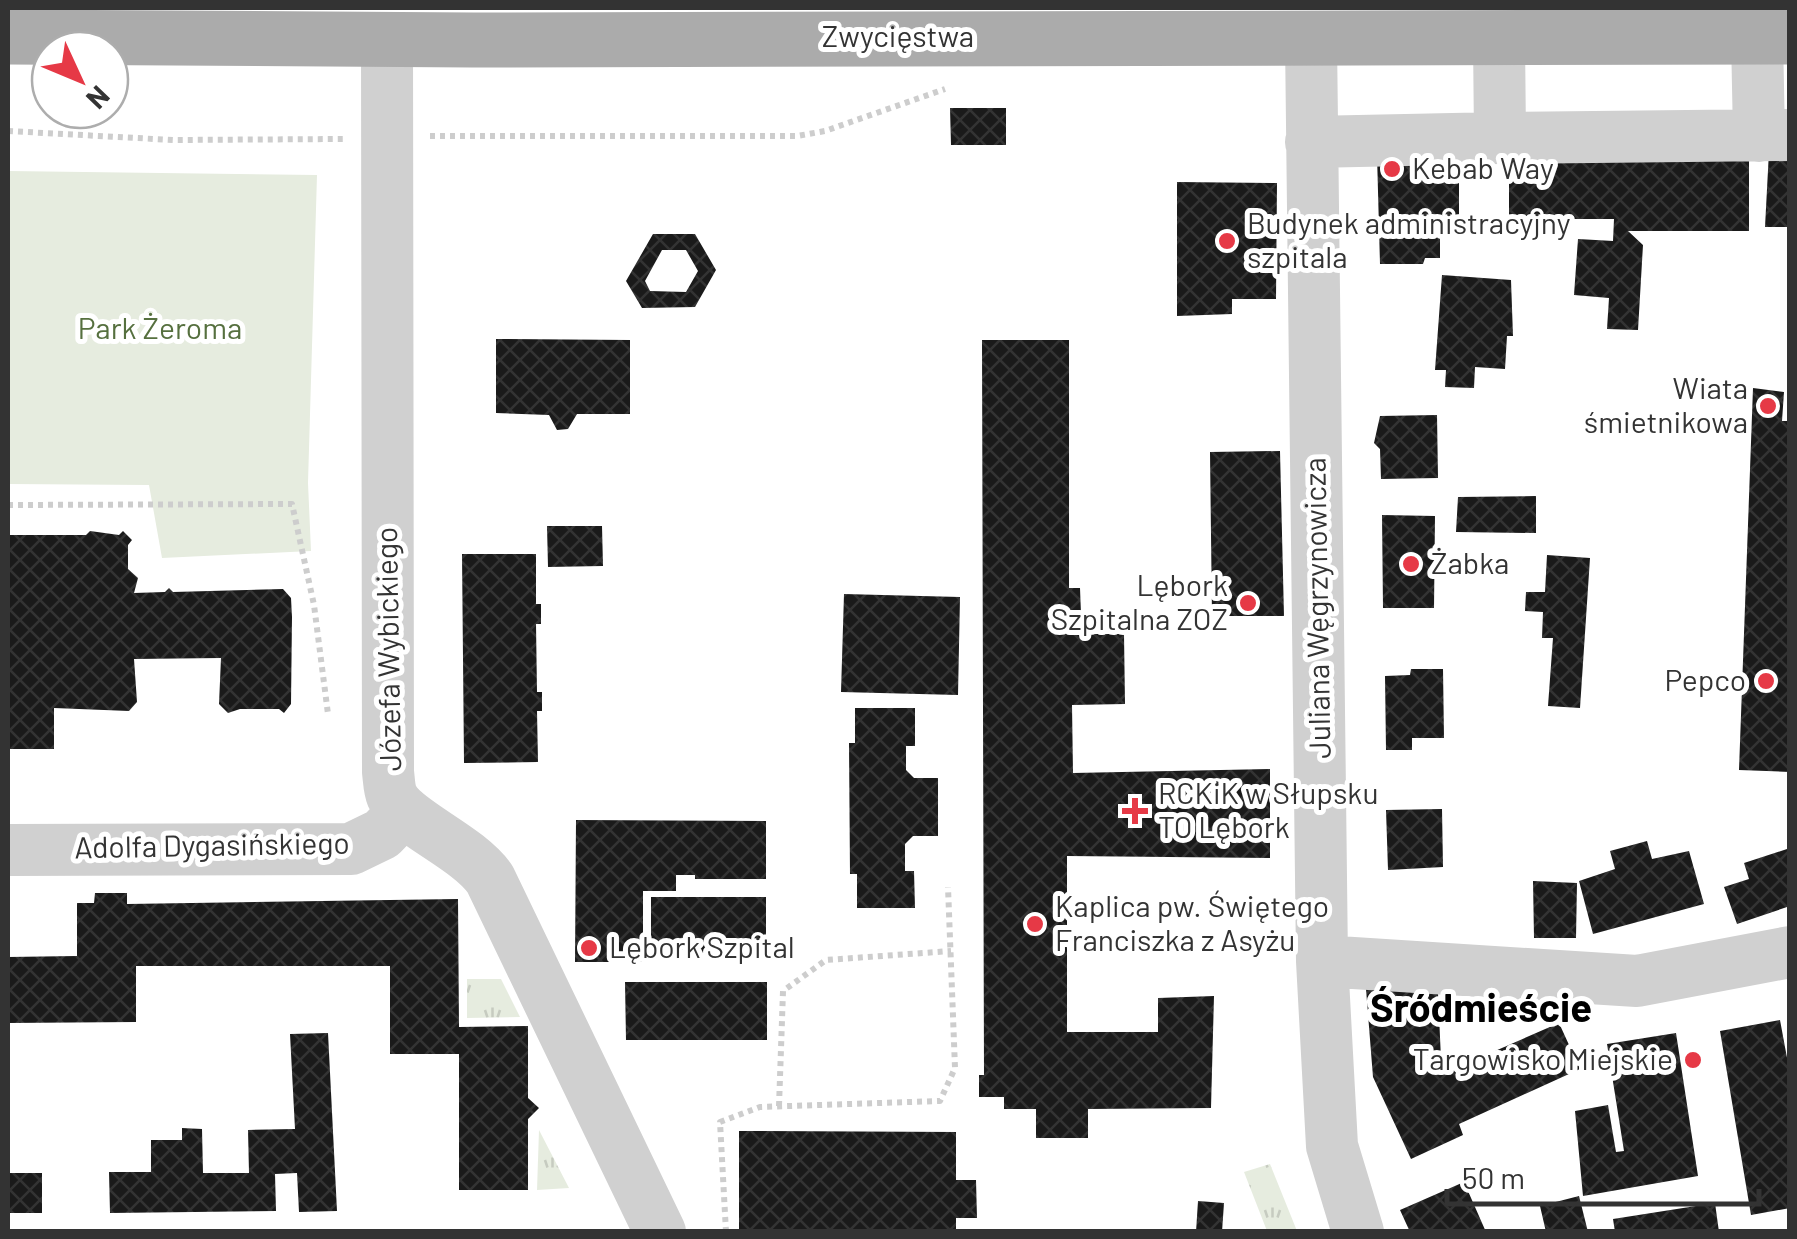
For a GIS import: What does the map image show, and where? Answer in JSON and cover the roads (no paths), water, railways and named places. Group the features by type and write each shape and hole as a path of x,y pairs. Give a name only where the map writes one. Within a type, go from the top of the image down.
{"main road":[{"name":"Zwycięstwa","path":"8,37 94,22 387,39 914,22 1311,40 1773,37"}],"street":[{"path":"1311,142 1774,135 1773,37"},
{"name":"Józefa Wybickiego","path":"387,39 388,772 392,796 404,811 476,858 490,878 650,1228"},
{"path":"1499,39 1500,138"},
{"name":"Juliana Węgrzynowicza","path":"1311,40 1322,961 1332,1146 1358,1232"},
{"name":"Adolfa Dygasińskiego","path":"8,850 350,848 382,834 404,811"},
{"path":"1322,961 1637,981 1790,952"}],"place":[{"name":"Kebab Way","path":"1392,169"},
{"name":"Budynek administracyjny szpitala","path":"1227,241"},
{"name":"Wiata śmietnikowa","path":"1768,406"},
{"name":"Żabka","path":"1411,564"},
{"name":"Lębork Szpitalna ZOZ","path":"1248,603"},
{"name":"Pepco","path":"1766,681"},
{"name":"RCKiK w Słupsku TO Lębork","path":"1135,811"},
{"name":"Kaplica pw. Świętego Franciszka z Asyżu","path":"1035,924"},
{"name":"Lębork Szpital","path":"589,948"},
{"name":"Targowisko Miejskie","path":"1693,1060"}],"district":[{"name":"Śródmieście","path":"1481,1008"}],"park label":[{"name":"Park Żeroma","path":"160,329"}]}
